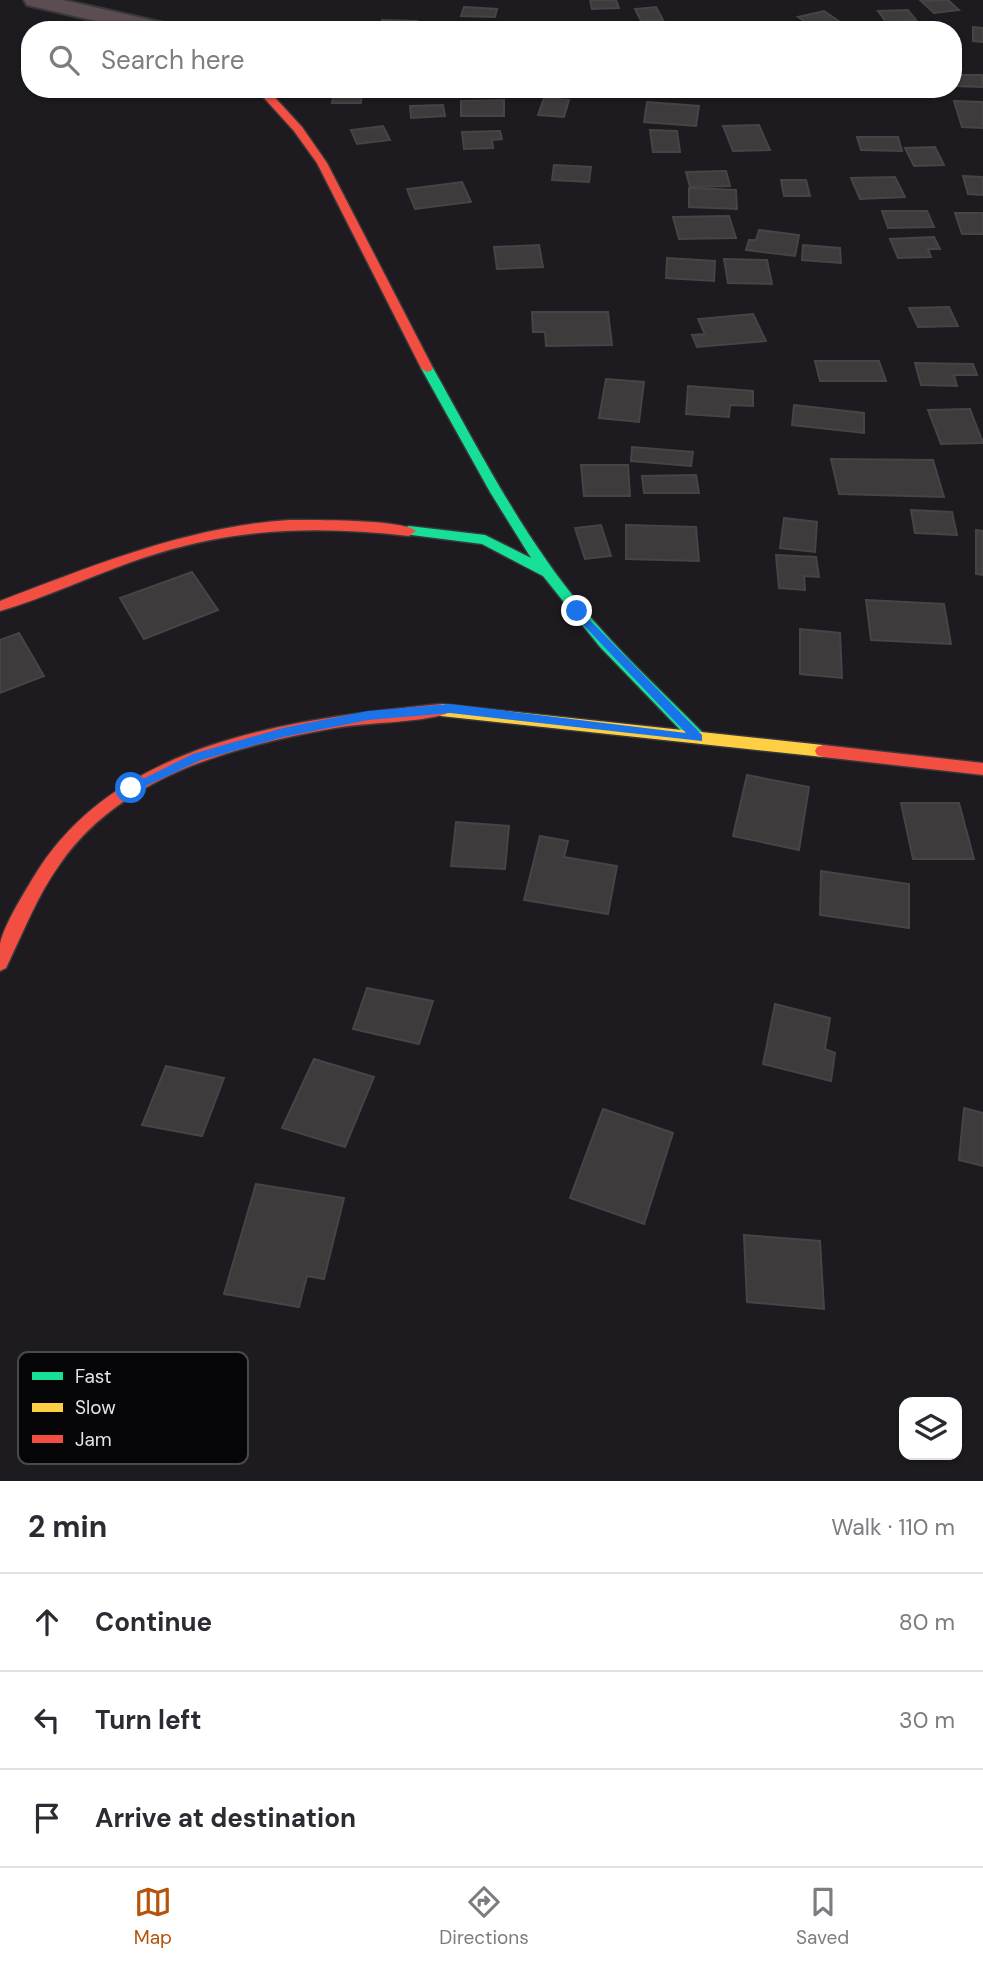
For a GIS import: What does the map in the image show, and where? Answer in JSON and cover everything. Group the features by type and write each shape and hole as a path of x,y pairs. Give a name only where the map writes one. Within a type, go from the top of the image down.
{"street":[{"path":"35,0 126,21"},
{"path":"270,98 299,129 322,163 408,333 497,494 549,573 577,611 698,738"},
{"path":"0,606 156,550 217,533 287,524 349,524 485,540 549,573"},
{"path":"0,963 28,900 74,835 131,788 197,757 283,732 356,718 450,709 983,769"}],"building":[{"path":"590,0 616,0 619,8 592,9"},
{"path":"948,0 959,10 934,13 921,1"},
{"path":"464,7 497,9 495,17 461,16"},
{"path":"656,7 663,20 641,21 635,9"},
{"path":"908,10 916,20 885,21 878,11"},
{"path":"824,11 839,21 804,21 798,17"},
{"path":"973,27 983,28 983,42 973,41"},
{"path":"962,75 982,75 983,87 962,86"},
{"path":"333,98 361,98 361,103 332,103"},
{"path":"544,98 569,100 564,117 538,115"},
{"path":"504,100 504,116 461,116 461,101"},
{"path":"954,101 983,102 983,128 962,127"},
{"path":"647,102 699,106 696,126 644,122"},
{"path":"443,105 445,116 411,118 410,106"},
{"path":"759,125 770,150 733,151 723,126"},
{"path":"383,126 390,140 357,144 351,130"},
{"path":"650,130 677,131 680,152 653,152"},
{"path":"500,131 502,139 492,140 493,148 464,149 462,132"},
{"path":"857,137 898,137 902,151 861,150"},
{"path":"935,147 944,165 914,166 905,148"},
{"path":"554,165 591,167 589,182 552,180"},
{"path":"726,171 730,186 690,187 686,172"},
{"path":"963,176 983,177 983,195 968,194"},
{"path":"895,177 905,197 860,199 851,178"},
{"path":"781,180 806,180 810,196 784,196"},
{"path":"462,182 471,202 415,209 407,189"},
{"path":"689,188 736,190 737,209 689,207"},
{"path":"882,211 927,211 934,227 888,228"},
{"path":"955,213 983,213 983,234 962,234"},
{"path":"729,216 736,238 679,239 673,217"},
{"path":"759,230 799,235 795,256 746,250 749,240 756,240"},
{"path":"934,237 940,249 928,249 931,257 898,258 890,239"},
{"path":"539,245 543,267 497,269 494,247"},
{"path":"803,245 840,248 841,263 802,260"},
{"path":"667,258 715,261 714,281 666,278"},
{"path":"724,259 767,260 772,284 728,283"},
{"path":"949,307 958,326 918,327 909,308"},
{"path":"532,312 608,312 612,345 546,346 545,332 533,332"},
{"path":"753,314 766,341 697,347 692,335 705,334 698,319"},
{"path":"815,361 879,361 886,381 820,381"},
{"path":"915,363 973,364 977,375 954,375 957,386 921,385"},
{"path":"606,379 644,382 639,422 599,418"},
{"path":"688,386 753,391 753,406 730,405 729,417 686,414"},
{"path":"794,405 864,413 864,433 792,425"},
{"path":"970,409 983,443 941,444 928,410"},
{"path":"632,447 693,452 691,466 631,461"},
{"path":"831,459 933,460 944,497 839,494"},
{"path":"581,465 628,465 630,496 584,496"},
{"path":"696,475 699,493 644,493 642,476"},
{"path":"911,510 952,512 957,535 915,533"},
{"path":"784,518 817,522 815,552 780,548"},
{"path":"601,525 611,556 585,559 575,528"},
{"path":"626,525 696,527 699,561 626,559"},
{"path":"976,530 983,531 983,575 976,574"},
{"path":"776,555 816,557 819,577 804,576 805,590 779,588"},
{"path":"192,572 218,610 144,639 120,598"},
{"path":"866,600 944,604 951,644 871,640"},
{"path":"800,629 840,633 842,678 800,674"},
{"path":"19,633 44,676 0,693 0,640"},
{"path":"747,775 809,787 799,850 733,836"},
{"path":"901,803 959,803 974,859 913,859"},
{"path":"456,822 509,826 505,869 451,866"},
{"path":"540,836 568,841 564,857 617,866 608,914 524,900"},
{"path":"821,871 909,884 909,928 820,915"},
{"path":"367,988 433,1001 419,1044 353,1029"},
{"path":"775,1004 830,1018 825,1049 835,1053 831,1081 763,1064"},
{"path":"314,1059 374,1077 345,1147 282,1128"},
{"path":"166,1066 224,1078 202,1136 142,1125"},
{"path":"964,1108 983,1113 983,1166 959,1160"},
{"path":"603,1109 673,1133 644,1224 570,1198"},
{"path":"256,1184 344,1198 324,1279 307,1276 299,1307 224,1294"},
{"path":"744,1235 820,1241 824,1309 747,1302"}],"traffic: fast":[{"path":"427,368 497,492 555,582 605,643 698,738"},
{"path":"409,531 485,540 547,572"}],"traffic: slow":[{"path":"441,710 823,751"}],"traffic: jam":[{"path":"269,98 298,129 322,163 427,368"},
{"path":"0,606 135,556 217,533 265,526 313,524 409,531"},
{"path":"0,963 36,888 64,846 100,810 142,782 188,760 288,730 340,721 441,710"},
{"path":"823,751 983,769"}],"route":[{"path":"131,788 197,757 283,732 368,716 450,709 698,738 577,611"}]}
